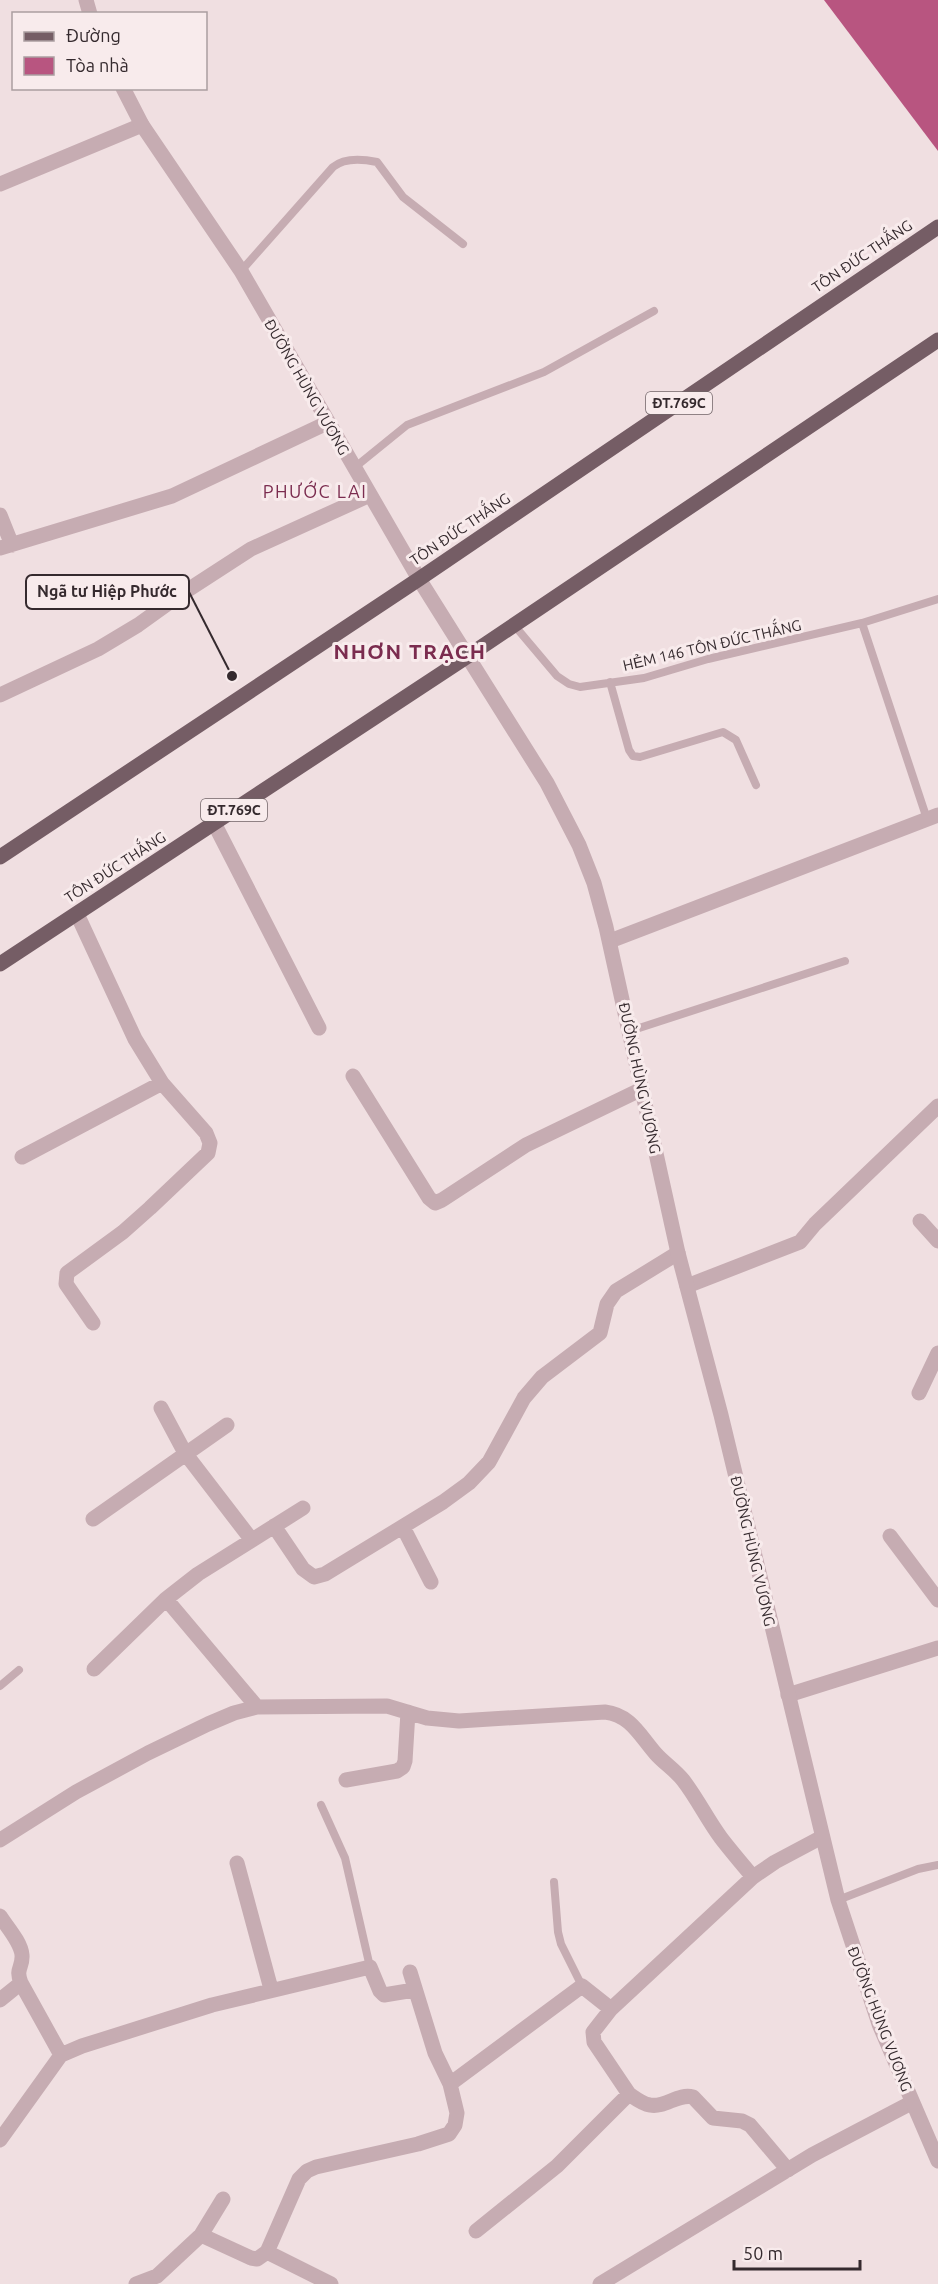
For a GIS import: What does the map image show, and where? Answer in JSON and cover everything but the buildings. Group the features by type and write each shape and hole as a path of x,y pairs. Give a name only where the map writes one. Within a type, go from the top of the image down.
{"main road":[{"name":"TÔN ĐỨC THẮNG","path":"0,857 419,579 938,227"},
{"name":"TÔN ĐỨC THẮNG","path":"0,964 468,656 938,340"}],"street":[{"name":"ĐƯỜNG HÙNG VƯƠNG","path":"124,90 142,125 241,271 419,579 547,783 579,845 594,883 630,1031 678,1253 721,1415 838,1900 879,2024 911,2103 938,2161"},
{"path":"0,184 142,125"},
{"path":"0,514 6,547 172,496 327,423"},
{"path":"0,695 99,649 242,554 370,495"},
{"path":"609,941 933,817"},
{"path":"214,823 319,1028"},
{"path":"76,914 124,1020 162,1083 206,1133 210,1143 208,1153 141,1216 67,1273 66,1284 93,1323"},
{"path":"353,1076 402,1157 429,1198 435,1203 526,1144 642,1089"},
{"path":"22,1157 162,1083"},
{"path":"687,1286 800,1242 815,1224 938,1106"},
{"path":"920,1221 938,1241"},
{"path":"274,1526 303,1569 314,1577 325,1574 443,1502 469,1483 489,1462 524,1398 542,1377 600,1333 608,1304 616,1291 678,1253"},
{"path":"919,1393 938,1353"},
{"path":"161,1408 185,1453 251,1539"},
{"path":"93,1520 226,1425"},
{"path":"94,1669 166,1599 198,1574 303,1508"},
{"path":"403,1527 431,1582"},
{"path":"890,1536 938,1600"},
{"path":"166,1599 257,1707"},
{"path":"788,1695 935,1652"},
{"path":"0,1840 76,1792 148,1753 234,1713 257,1707 387,1706 427,1718 459,1721 605,1712 616,1713 640,1732 657,1755 683,1780 721,1838 753,1877"},
{"path":"346,1780 397,1771 403,1767 408,1712"},
{"path":"788,2170 750,2125 742,2121 713,2118 693,2097 682,2097 654,2106 629,2094 594,2042 593,2032 611,2009 753,1877 775,1862 822,1837"},
{"path":"237,1863 271,1989"},
{"path":"0,1916 17,1941 22,1954 17,1974 21,1983 62,2055"},
{"path":"0,2140 62,2055 127,2030 271,1989 370,1967 384,1995 414,1990"},
{"path":"201,2235 256,2259 267,2252 294,2190 307,2171 418,2144 449,2134 455,2125 457,2113 450,2084 435,2053 410,1972"},
{"path":"0,2000 21,1983"},
{"path":"450,2084 582,1986 611,2009"},
{"path":"476,2231 557,2166 629,2094"},
{"path":"600,2284 788,2170 911,2103"},
{"path":"136,2284 158,2276 201,2235 223,2199"},
{"path":"267,2252 331,2284"}],"lane":[{"path":"241,271 333,167 344,160 377,162 403,197 463,244"},
{"path":"354,468 407,425 544,372 654,311"},
{"name":"HẺM 146 TÔN ĐỨC THẮNG","path":"514,625 557,676 568,684 580,687 644,678 708,659 862,623 938,599"},
{"path":"862,623 933,817"},
{"path":"610,682 629,750 633,756 640,757 723,732 736,740 756,785"},
{"path":"630,1031 844,961"},
{"path":"0,1686 18,1670"},
{"path":"321,1805 345,1858 370,1967"},
{"path":"838,1900 918,1869 938,1865"},
{"path":"554,1882 561,1944 582,1986"}],"place":[{"name":"Ngã tư Hiệp Phước","path":"232,676"}],"district":[{"name":"PHƯỚC LAI","path":"315,491"},
{"name":"NHƠN TRẠCH","path":"410,651"}]}
